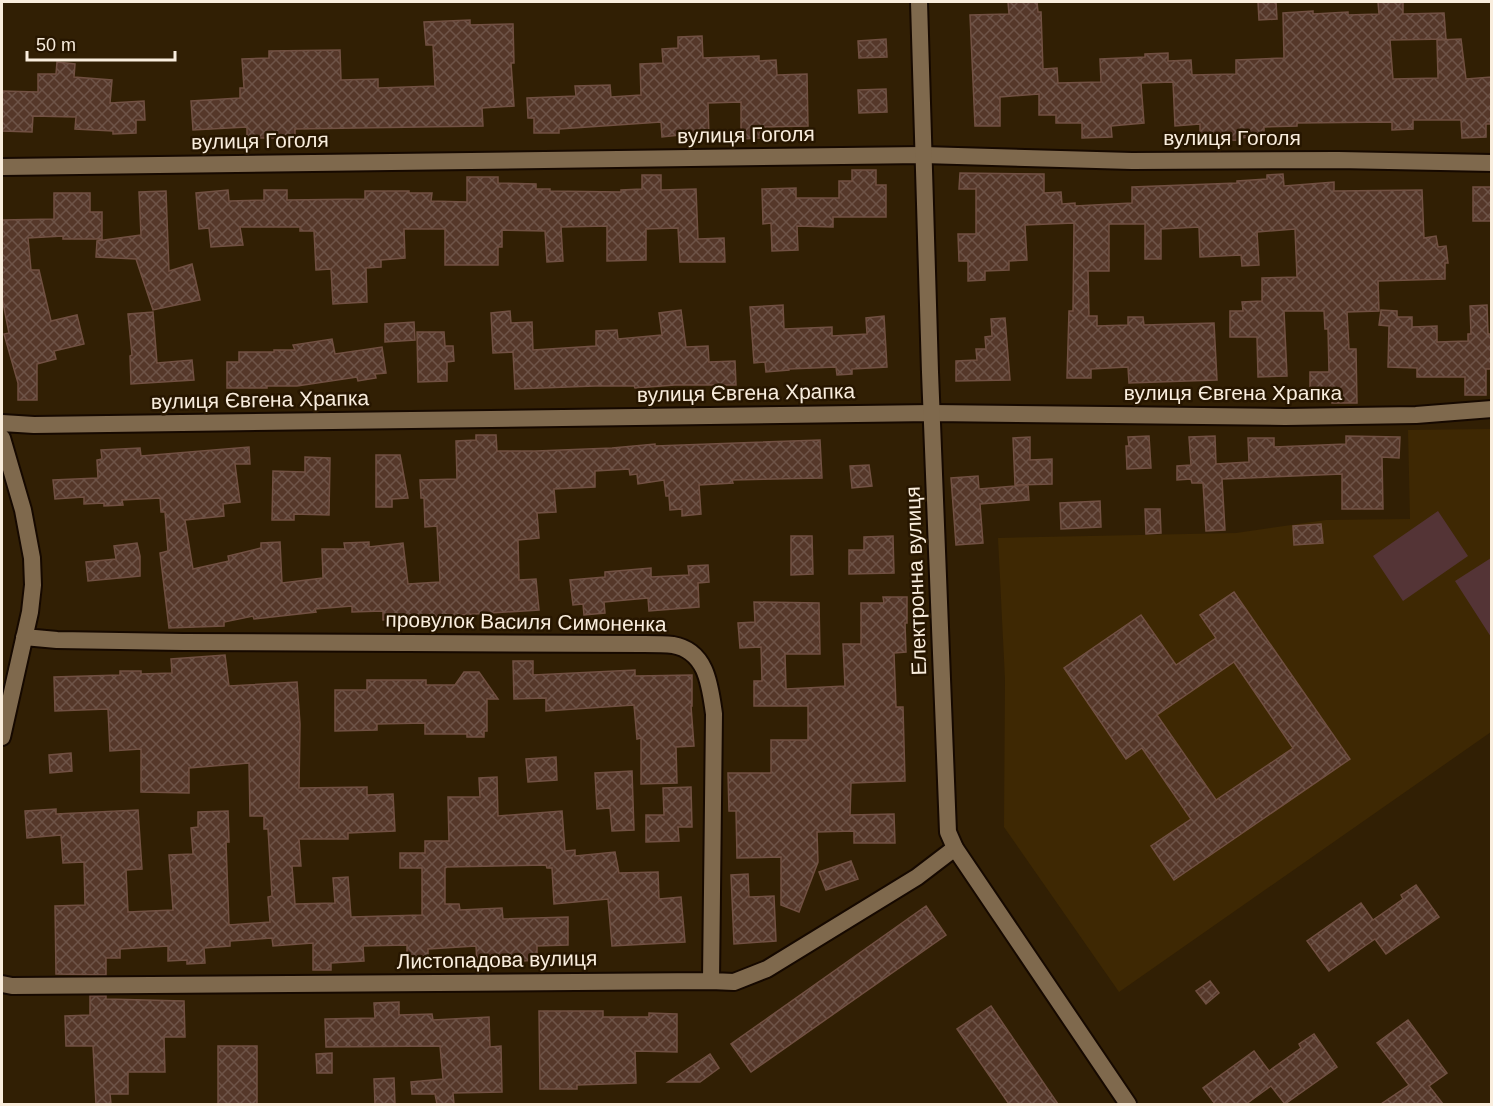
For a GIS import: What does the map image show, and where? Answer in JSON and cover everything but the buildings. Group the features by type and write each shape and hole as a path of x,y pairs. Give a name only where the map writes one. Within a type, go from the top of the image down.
{"street":[{"name":"Електронна вулиця","path":"919,2 948,832 955,848 1128,1104"},
{"name":"вулиця Гоголя","path":"2,167 923,155 1132,161 1338,160 1491,163"},
{"name":"вулиця Євгена Храпка","path":"2,423 34,425 729,417 932,412 1285,417 1416,415 1491,409"},
{"path":"2,438 23,510 32,558 33,585 24,637 10,661 2,737"},
{"name":"провулок Василя Симоненка","path":"24,637 57,640 183,642 644,644 674,645 688,651 701,662 709,683 714,714 711,981"},
{"name":"Листопадова вулиця","path":"2,984 12,986 734,982 767,969 917,877 955,848"}],"shaded area":[{"path":"1491,429 1491,732 1119,992 1004,827 1005,679 998,538 1236,533 1326,520 1410,519 1408,430"},
{"path":"1438,511 1468,556 1403,601 1373,556"},
{"path":"1491,558 1491,637 1455,581"}]}
